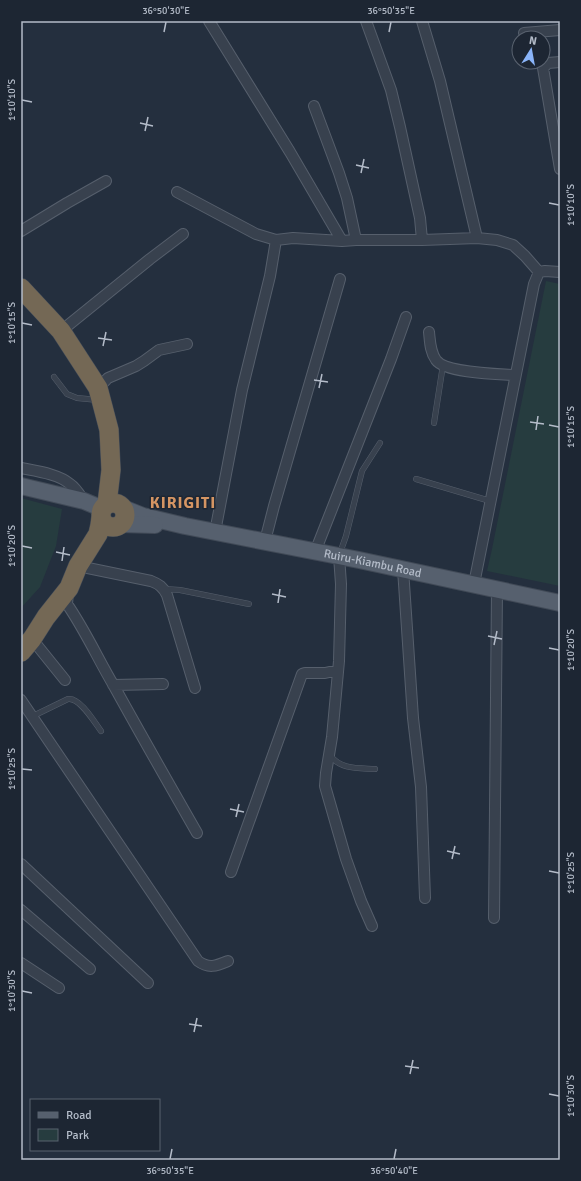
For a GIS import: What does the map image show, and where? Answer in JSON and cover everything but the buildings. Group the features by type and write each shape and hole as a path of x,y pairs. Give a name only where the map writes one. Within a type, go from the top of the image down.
{"highway":[{"path":"21,288 61,331 99,394 109,430 113,513 100,525 98,534 80,563 69,588 46,617 26,646"}],"main road":[{"path":"21,486 81,500"},
{"name":"Ruiru-Kiambu Road","path":"81,500 113,513 143,516 185,526 404,569 560,603"}],"street":[{"path":"209,21 290,152 342,241"},
{"path":"366,21 392,98 420,218 422,240"},
{"path":"422,21 440,81 477,238"},
{"path":"560,62 548,63 543,68 560,169"},
{"path":"314,106 347,198 356,240"},
{"path":"21,231 67,203 106,182"},
{"path":"177,192 256,234 276,240 293,238 342,241 477,238 497,240 513,245 539,272"},
{"path":"61,331 183,234"},
{"path":"215,532 242,390 270,276 276,240"},
{"path":"539,272 560,272"},
{"path":"474,584 515,375 534,284 539,272"},
{"path":"265,541 340,279"},
{"path":"315,552 406,317"},
{"path":"429,332 433,355 443,366 458,370 515,375"},
{"path":"99,394 108,378 136,366 158,350 187,344"},
{"path":"21,468 69,482 76,488 81,500"},
{"path":"339,556 341,584 338,670 332,737 325,786 348,866 360,901 372,926"},
{"path":"80,563 151,581 159,584 164,589 195,688"},
{"path":"404,569 413,718 421,787 425,898"},
{"path":"69,588 67,604 75,615 197,833"},
{"path":"494,918 497,589"},
{"path":"26,646 65,680"},
{"path":"231,872 302,674 305,672 325,672 338,670"},
{"path":"113,685 163,684"},
{"path":"21,700 198,961 209,966 217,966 228,961"},
{"path":"21,864 148,983"},
{"path":"21,910 90,969"},
{"path":"21,963 59,988"}],"lane":[{"path":"434,423 443,366"},
{"path":"54,377 67,394 71,396 87,399 99,394"},
{"path":"339,556 346,536 362,471 380,443"},
{"path":"416,479 490,501"},
{"path":"164,589 180,590 249,604"},
{"path":"33,716 72,698 81,705 101,731"},
{"path":"329,754 333,760 345,766 375,769"}],"green space":[{"path":"546,281 560,284 560,586 487,571"},
{"path":"21,498 62,509 56,546 40,587 21,608"}],"district":[{"name":"KIRIGITI","path":"183,503"}]}
